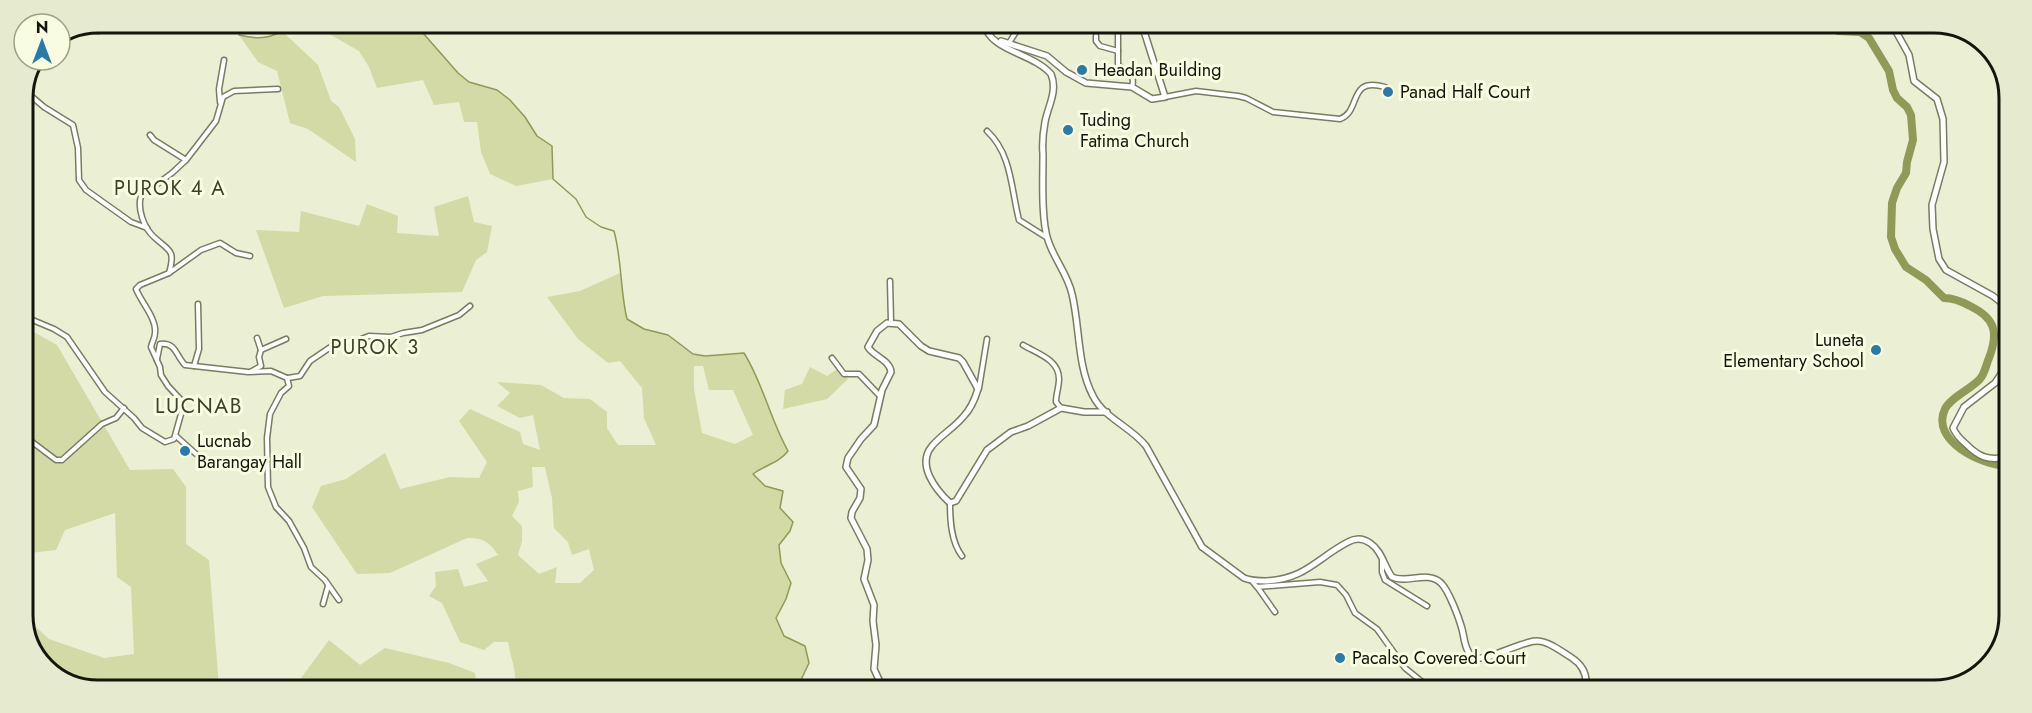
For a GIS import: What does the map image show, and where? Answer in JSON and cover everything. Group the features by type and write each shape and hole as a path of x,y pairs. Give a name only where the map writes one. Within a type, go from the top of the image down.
{"street":[{"path":"988,33 990,38 1046,68 1053,80 1054,89 1042,143 1046,237 1070,285 1080,346 1093,396 1107,412 1140,438 1146,446 1202,547 1230,569 1252,581 1275,612"},
{"path":"1009,44 1016,33"},
{"path":"1118,33 1118,64 1131,74 1132,87"},
{"path":"1145,33 1165,97"},
{"path":"1897,33 1909,54 1914,81 1937,99 1943,119 1944,162 1932,205 1933,229 1939,258 1946,270 1999,301"},
{"path":"1096,36 1096,41 1100,46 1118,51"},
{"path":"990,38 1047,56 1066,72 1086,83 1132,87 1152,99 1196,91 1246,98 1273,112 1340,119 1348,114 1356,93 1361,88 1371,85 1385,87"},
{"path":"220,103 219,89 224,60"},
{"path":"169,273 172,261 170,251 165,244 151,235 147,228 140,209 141,196 186,160 216,121 223,97 234,90 278,89"},
{"path":"33,98 73,125 78,148 79,180 86,190 131,222 147,228"},
{"path":"987,131 999,144 1005,160 1013,185 1019,220 1046,237"},
{"path":"150,135 154,140 186,160"},
{"path":"33,320 67,337 95,380 142,428 165,442 170,441 176,436 183,403 168,387 161,375 151,347 156,333 154,320 136,291 140,285 169,273 201,250 220,243 236,253 250,256"},
{"path":"890,281 891,322"},
{"path":"194,366 199,350 198,304"},
{"path":"157,360 160,344 167,344 173,346 185,366 271,372 287,378 300,376 310,361 338,342 369,336 392,337 422,330 459,315 470,306"},
{"path":"879,680 874,669 876,645 874,605 864,579 868,560 867,549 851,518 860,498 861,489 846,467 848,458 874,425 880,396 891,372 889,364 872,353 868,347 878,330 891,322 899,324 929,351 959,358 978,388"},
{"path":"248,372 261,366 259,357 261,350 257,338"},
{"path":"261,350 286,339"},
{"path":"962,556 956,548 951,527 950,503 929,477 927,456 932,446 963,418 971,407 978,388 987,339"},
{"path":"1023,345 1050,360 1057,369 1059,380 1056,402 1061,408"},
{"path":"832,358 844,374 859,374 880,396"},
{"path":"1999,377 1995,383 1964,407 1953,428 1957,435 1982,457 1999,458"},
{"path":"287,378 289,386 281,393 270,414 267,438 268,487 276,507 289,521 304,548 311,567 325,580 339,600"},
{"path":"33,443 56,460 62,460 102,424 116,418 124,408"},
{"path":"950,503 956,501 987,450 1011,432 1028,426 1061,408 1084,412 1107,412"},
{"path":"176,436 196,454"},
{"path":"1252,581 1275,580 1298,574 1354,539 1361,539 1372,544 1389,572 1397,579 1429,578 1441,583 1448,594 1461,626 1468,652 1472,656 1489,657 1542,640 1581,666 1586,680"},
{"path":"1383,559 1384,580 1426,606"},
{"path":"1257,587 1320,582 1336,585 1346,595 1355,613 1377,629 1405,668 1420,680"},
{"path":"323,604 328,585"}],"green space":[{"path":"284,33 318,65 331,101 339,107 355,139 356,162 308,129 290,123 277,71 258,62 239,35 271,36"},
{"path":"328,33 423,33 458,73 469,82 497,90 510,100 537,135 552,146 553,179 516,186 490,174 481,152 477,122 464,122 459,102 434,105 423,80 377,88 369,67 359,51"},
{"path":"468,196 474,222 492,226 487,252 476,260 462,292 323,296 284,308 256,230 299,232 301,211 359,226 367,204 398,216 397,233 439,236 434,207"},
{"path":"620,273 627,319 644,329 668,335 693,354 705,356 744,353 788,451 780,459 753,474 765,486 783,491 780,508 793,522 790,531 779,545 781,563 791,583 776,618 784,636 805,646 809,663 800,680 515,680 508,642 494,642 484,650 460,642 442,603 429,596 436,586 435,572 458,569 464,587 488,581 476,564 498,555 489,544 477,538 467,538 390,573 357,574 312,507 321,486 346,479 385,453 400,489 450,477 479,478 487,462 459,421 470,409 520,432 523,444 540,450 533,415 520,418 497,406 510,393 497,382 541,385 564,398 590,399 607,412 607,428 618,445 656,445 644,418 642,388 620,361 608,363 578,339 547,297 580,291","holes":["694,366 703,366 709,390 733,390 753,435 735,444 702,433 694,389","532,467 545,467 552,498 554,528 568,542 572,555 589,549 594,570 580,583 555,583 557,567 539,574 518,555 522,541 522,526 512,516 519,502 518,491 533,487"]},
{"path":"33,332 57,345 130,470 173,469 186,487 186,544 209,560 218,680 85,679 58,667 46,655 34,625 49,639 104,658 134,654 131,587 117,577 115,513 65,530 56,550 33,553"},
{"path":"810,367 827,376 837,369 848,379 827,399 783,409 785,390 802,384"},
{"path":"329,640 360,665 385,648 449,663 475,673 476,680 300,680"}],"waterway":[{"path":"239,35 257,38 279,33"},
{"path":"423,33 458,73 469,82 497,90 510,100 525,117 537,136 552,146 553,179 576,199 586,217 601,227 614,231 627,319 644,329 668,335 693,354 705,356 744,353 788,451 780,459 753,474 765,486 783,491 780,508 793,522 790,531 779,545 781,563 791,583 776,618 784,636 805,646 809,663 801,680"},
{"path":"1862,33 1869,38 1889,71 1893,90 1911,115 1913,140 1906,173 1897,188 1892,203 1891,237 1895,249 1906,267 1926,280 1944,298 1957,300 1978,311 1990,321 1993,327 1994,341 1983,374 1976,383 1956,397 1945,409 1942,421 1945,431 1951,441 1972,456 1999,465"}],"place":[{"name":"Headan Building","path":"1082,70"},
{"name":"Panad Half Court","path":"1388,92"},
{"name":"Tuding Fatima Church","path":"1068,130"},
{"name":"Luneta Elementary School","path":"1876,350"},
{"name":"Lucnab Barangay Hall","path":"185,451"},
{"name":"Pacalso Covered Court","path":"1340,658"}],"district":[{"name":"PUROK 4 A","path":"170,188"},
{"name":"PUROK 3","path":"375,347"},
{"name":"LUCNAB","path":"199,406"}]}
